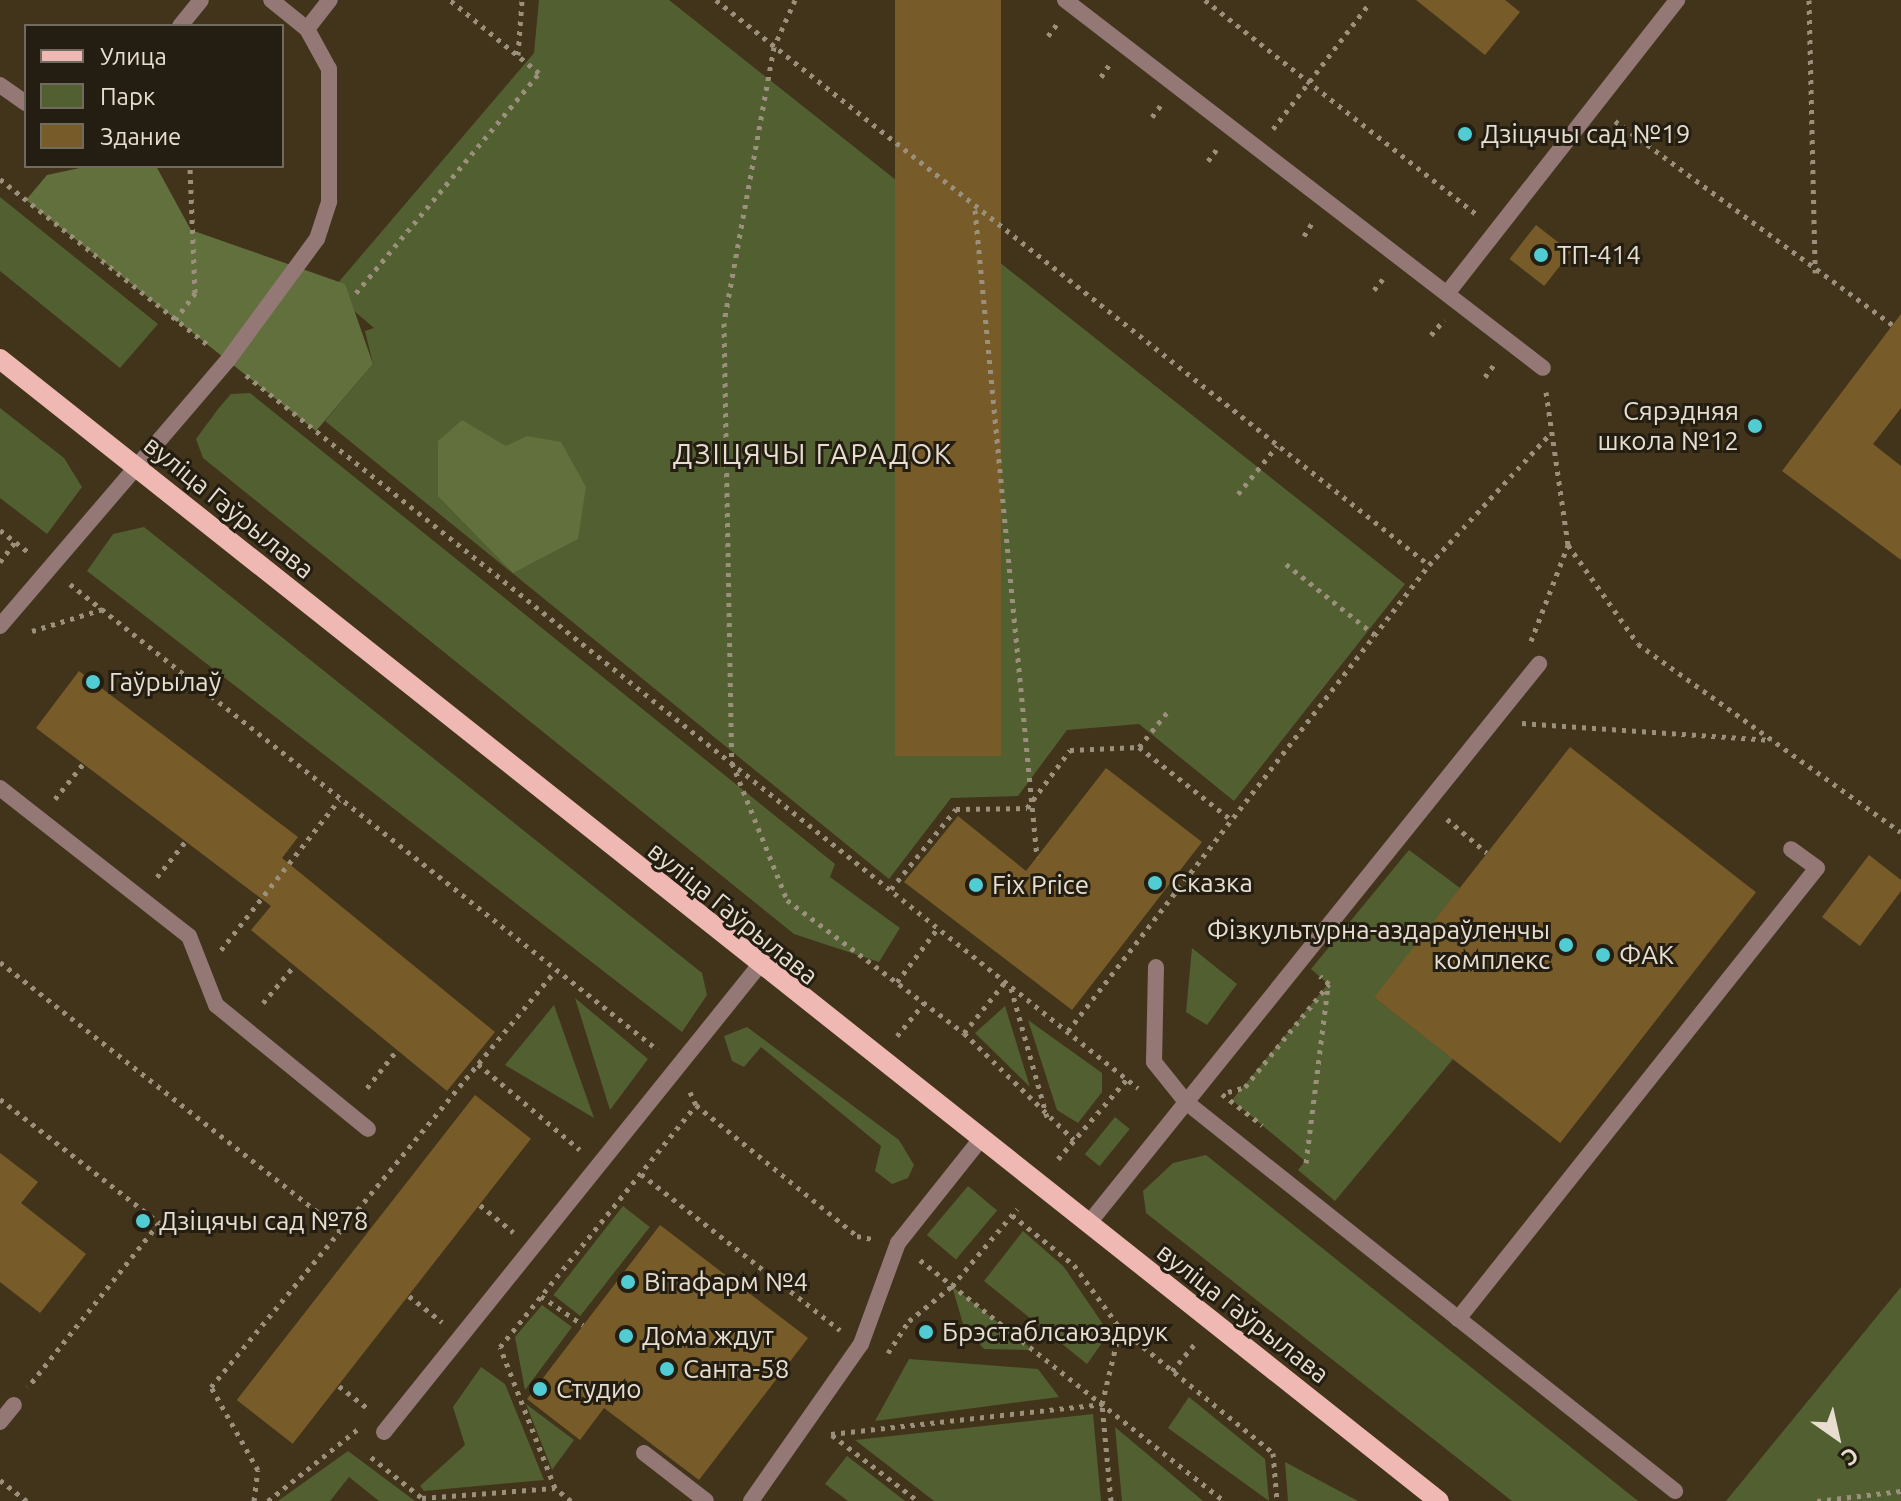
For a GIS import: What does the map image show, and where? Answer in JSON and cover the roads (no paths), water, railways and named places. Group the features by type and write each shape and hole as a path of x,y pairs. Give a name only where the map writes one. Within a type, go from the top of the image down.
{"main road":[{"name":"вуліца Гаўрылава","path":"0,359 758,967 1089,1223 1439,1501"}],"lane":[{"path":"182,24 201,0"},
{"path":"0,626 228,360 307,258 329,201 332,88 324,52 307,29 271,0"},
{"path":"307,29 330,0"},
{"path":"1065,0 1449,291 1543,368"},
{"path":"1449,291 1677,0"},
{"path":"0,85 24,102"},
{"path":"1089,1223 1539,664"},
{"path":"0,788 189,936 216,1005 368,1129"},
{"path":"1458,1319 1817,868 1791,849"},
{"path":"384,1432 612,1144 758,967"},
{"path":"1156,967 1154,1062 1186,1102 1675,1491"},
{"path":"751,1501 861,1344 898,1243 980,1140"},
{"path":"0,1422 14,1405"},
{"path":"644,1453 706,1501"}],"place":[{"name":"Дзіцячы сад №19","path":"1465,134"},
{"name":"ТП-414","path":"1541,255"},
{"name":"Сярэдняя школа №12","path":"1755,426"},
{"name":"Гаўрылаў","path":"93,682"},
{"name":"Сказка","path":"1155,883"},
{"name":"Fix Price","path":"976,885"},
{"name":"Фізкультурна-аздараўленчы комплекс","path":"1566,945"},
{"name":"ФАК","path":"1603,955"},
{"name":"Дзіцячы сад №78","path":"143,1221"},
{"name":"Вітафарм №4","path":"628,1282"},
{"name":"Брэстаблсаюздрук","path":"926,1332"},
{"name":"Дома ждут","path":"626,1336"},
{"name":"Санта-58","path":"667,1369"},
{"name":"Студио","path":"540,1389"}],"district":[{"name":"ДЗІЦЯЧЫ ГАРАДОК","path":"813,454"}]}
